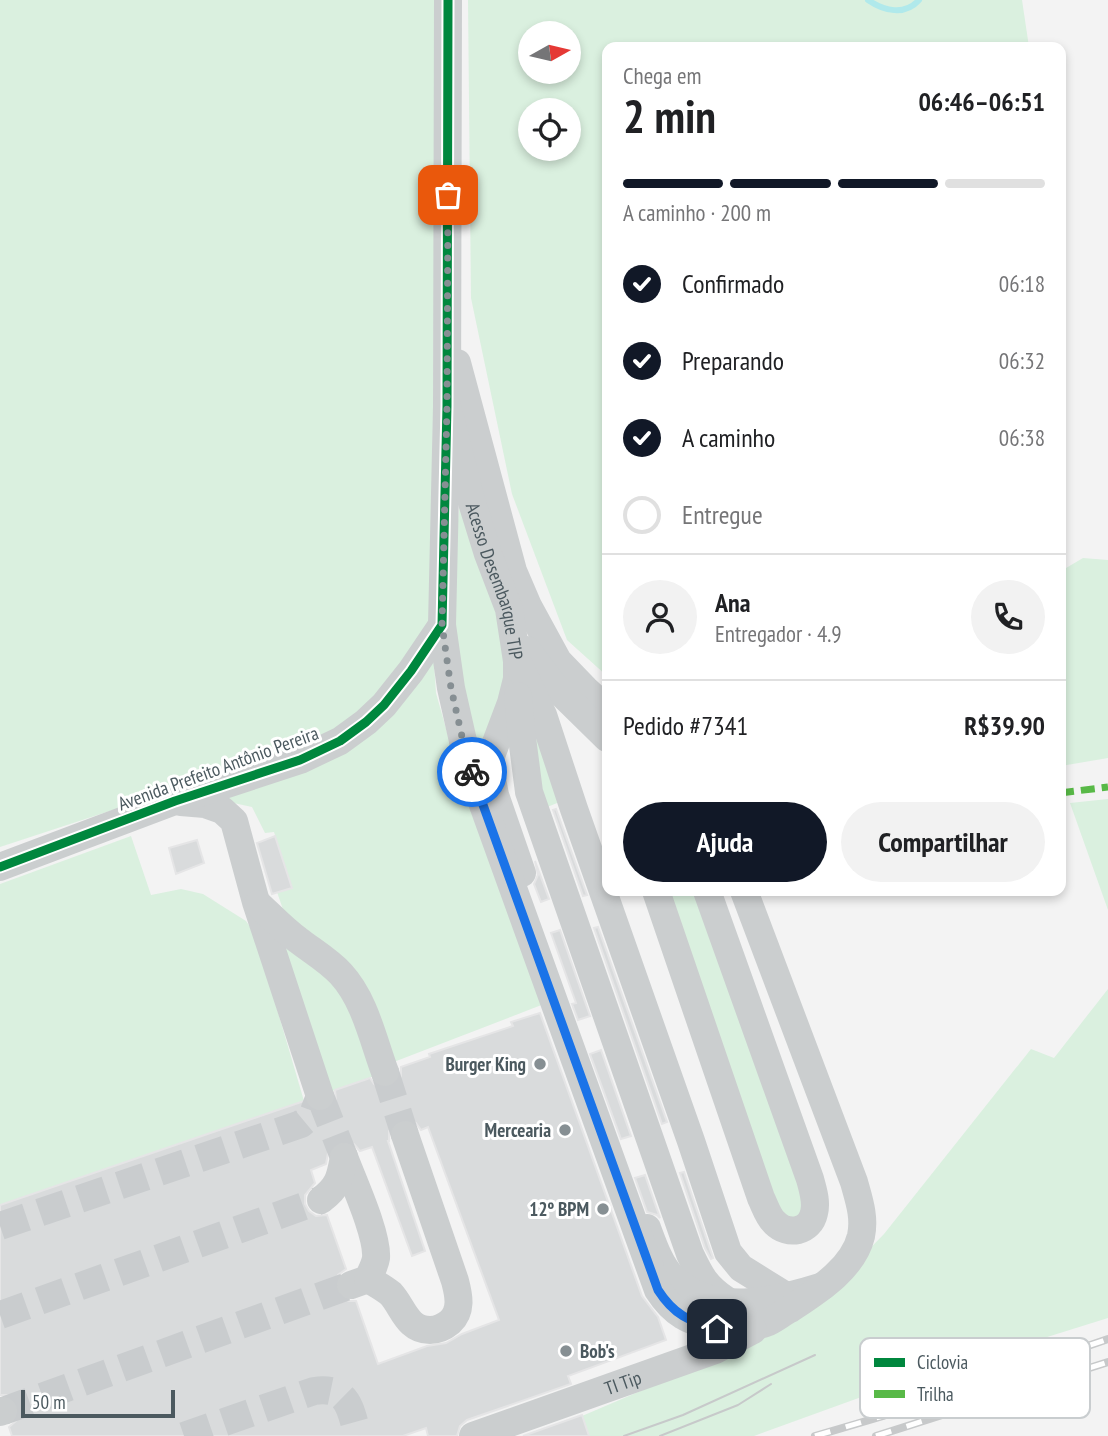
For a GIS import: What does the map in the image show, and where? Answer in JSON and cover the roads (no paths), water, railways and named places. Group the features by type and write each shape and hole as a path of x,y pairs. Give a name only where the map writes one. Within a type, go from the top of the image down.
{"street":[{"path":"448,0 447,405 442,625 451,688 463,741 478,791 658,1290 674,1311 694,1323 717,1329 768,1322"},
{"path":"447,327 513,571 540,630 558,661 602,704"},
{"name":"Acesso Desembarque TIP","path":"447,405 470,496 509,609 517,670 511,703 492,756 490,769 495,795 639,1211 657,1253 670,1275 688,1290 712,1300 731,1303 761,1301 823,1286"},
{"path":"509,609 528,652 554,685 602,733"},
{"name":"Avenida Prefeito Antônio Pereira","path":"0,867 175,801 300,760 340,741 366,723 384,705 442,625"},
{"path":"517,670 543,715 602,888"},
{"path":"175,801 205,804 222,810 234,821 256,902 320,1096"},
{"path":"605,896 728,1252 741,1268 786,1296"},
{"path":"658,896 761,1198 773,1221 783,1230 797,1231 807,1226 814,1214 815,1198 810,1179 709,896"},
{"name":"TI Tip","path":"473,1436 715,1350 768,1322 823,1286 854,1254 861,1235 862,1213 854,1182 746,896"},
{"path":"256,902 296,939 341,974 361,1005 385,1072"},
{"path":"321,1200 334,1190 340,1178 344,1157 375,1246 374,1266 359,1282 383,1288 393,1296 415,1326 433,1330 450,1323 460,1301 405,1135"}],"waterway":[{"path":"868,0 894,10 907,8 919,0"}],"tunnel":[{"path":"385,1072 405,1135"},
{"path":"320,1096 344,1157"},
{"path":"0,1226 301,1124 313,1114 320,1096"},
{"path":"0,1315 321,1200"},
{"path":"3,1411 351,1285"},
{"path":"184,1436 314,1391 326,1390 335,1392 346,1402 358,1436"}],"tram line":[{"path":"624,1436 683,1415 815,1355"},
{"path":"660,1436 738,1405 771,1384"}],"railway":[{"path":"1090,1345 1108,1339"},
{"path":"1090,1368 1108,1362"},
{"path":"815,1436 876,1418"},
{"path":"876,1436 932,1418"}],"place":[{"name":"Burger King","path":"540,1064"},
{"name":"Mercearia","path":"565,1130"},
{"name":"12º BPM","path":"603,1209"},
{"name":"Bob's","path":"566,1351"}]}
